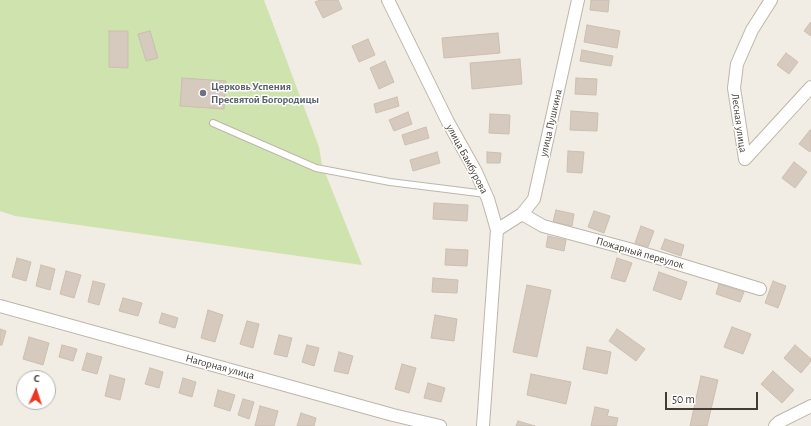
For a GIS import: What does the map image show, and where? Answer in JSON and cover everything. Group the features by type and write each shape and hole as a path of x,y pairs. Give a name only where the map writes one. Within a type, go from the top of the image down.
{"street":[{"name":"улица Бамбурова","path":"388,0 448,122 476,172 486,194 496,230 483,426"},
{"name":"улица Пушкина","path":"496,230 522,214 534,198 578,0"},
{"name":"Лесная улица","path":"771,0 752,30 737,64 734,88 745,159 811,87"},
{"name":"Пожарный переулок","path":"522,214 543,226 629,249 760,289"},
{"name":"Нагорная улица","path":"0,306 393,415 440,426"},
{"path":"774,426 811,406"}],"lane":[{"path":"213,123 316,168 390,182 486,194"}],"green space":[{"path":"0,0 264,0 319,147 322,165 362,265 15,216 0,211"}],"building":[{"path":"320,0 338,0 342,9 323,18 315,2"},
{"path":"591,0 609,0 608,12 590,10"},
{"path":"811,23 811,36 804,31"},
{"path":"587,25 620,31 617,48 584,42"},
{"path":"109,31 128,31 128,68 109,67"},
{"path":"150,31 158,58 146,61 138,34"},
{"path":"498,33 500,53 444,58 442,38"},
{"path":"368,39 375,55 359,62 352,46"},
{"path":"582,50 613,56 611,66 580,61"},
{"path":"786,53 798,62 789,74 777,65"},
{"path":"520,59 522,84 472,89 470,63"},
{"path":"385,61 394,82 379,89 370,68"},
{"name":"Церковь Успения Пресвятой Богородицы","path":"182,78 226,81 224,109 180,106"},
{"path":"576,78 597,79 596,95 575,94"},
{"path":"397,97 399,106 376,113 374,104"},
{"path":"571,111 598,113 597,131 570,130"},
{"path":"408,112 412,124 394,131 389,120"},
{"path":"490,114 510,115 509,134 489,133"},
{"path":"426,127 429,138 405,145 402,135"},
{"path":"810,130 811,150 810,152 799,144"},
{"path":"568,151 584,152 582,173 567,172"},
{"path":"437,152 440,163 413,171 410,160"},
{"path":"487,152 501,153 500,163 487,163"},
{"path":"794,162 807,172 795,188 782,178"},
{"path":"434,203 468,205 467,221 433,219"},
{"path":"556,210 574,214 572,226 553,222"},
{"path":"594,211 610,216 604,233 588,227"},
{"path":"641,226 654,231 648,247 635,243"},
{"path":"548,236 566,240 564,251 546,247"},
{"path":"665,239 684,245 681,256 661,249"},
{"path":"446,249 468,250 467,266 445,265"},
{"path":"17,258 31,262 26,281 12,277"},
{"path":"617,258 632,263 625,282 611,278"},
{"path":"41,265 55,269 50,290 36,286"},
{"path":"66,271 81,275 74,298 60,294"},
{"path":"659,272 687,282 681,300 653,290"},
{"path":"433,278 458,280 457,293 432,292"},
{"path":"93,281 105,284 99,305 88,302"},
{"path":"773,281 786,286 778,308 765,303"},
{"path":"719,284 744,292 740,302 716,294"},
{"path":"527,285 551,290 537,357 513,352"},
{"path":"123,298 142,303 138,316 119,311"},
{"path":"208,310 223,315 215,342 201,338"},
{"path":"162,313 178,318 175,328 159,323"},
{"path":"435,315 457,319 454,341 431,338"},
{"path":"247,321 259,324 253,348 240,344"},
{"path":"732,327 751,334 743,354 724,347"},
{"path":"0,329 6,331 2,345 0,345"},
{"path":"617,329 645,349 636,361 609,341"},
{"path":"279,335 292,338 287,357 274,354"},
{"path":"29,337 49,343 43,365 23,359"},
{"path":"62,345 77,349 73,361 59,357"},
{"path":"307,345 319,348 314,366 302,362"},
{"path":"795,345 811,359 801,373 784,358"},
{"path":"587,347 611,352 607,374 583,369"},
{"path":"339,352 353,356 348,374 334,371"},
{"path":"87,353 102,357 97,374 82,370"},
{"path":"402,364 416,368 409,393 395,389"},
{"path":"150,368 163,372 159,388 145,384"},
{"path":"773,371 794,390 782,403 761,384"},
{"path":"531,374 571,382 566,404 527,395"},
{"path":"110,375 125,379 120,400 105,396"},
{"path":"701,376 718,380 707,426 690,426"},
{"path":"183,378 196,382 192,397 179,393"},
{"path":"428,383 445,388 441,402 424,398"},
{"path":"218,390 235,395 230,411 214,406"},
{"path":"243,399 254,402 249,419 238,415"},
{"path":"260,406 278,411 274,426 255,426"},
{"path":"595,407 609,410 607,416 618,418 616,426 591,426"},
{"path":"301,413 316,418 314,426 297,426"},
{"path":"518,421 535,426 516,426"}],"place":[{"name":"Церковь Успения Пресвятой Богородицы","path":"203,93"}]}
